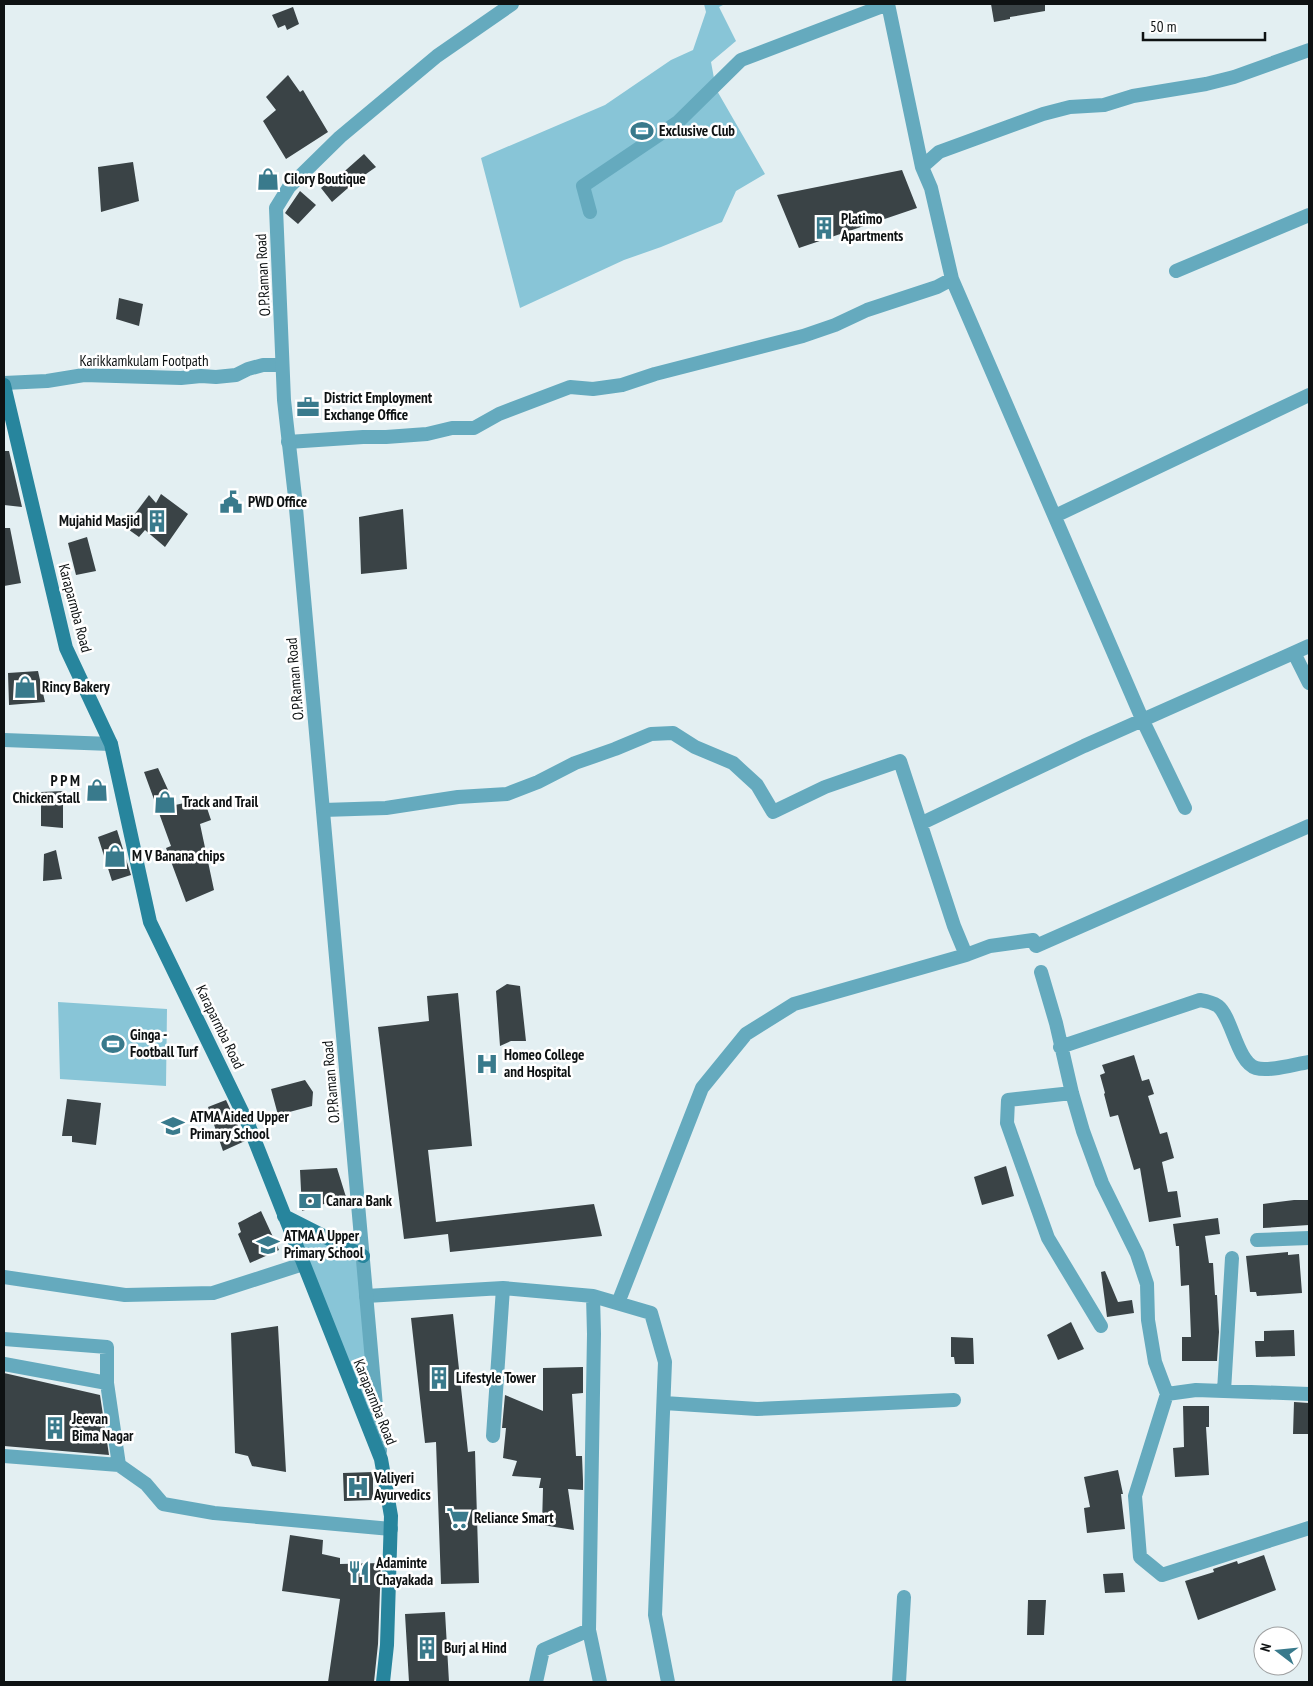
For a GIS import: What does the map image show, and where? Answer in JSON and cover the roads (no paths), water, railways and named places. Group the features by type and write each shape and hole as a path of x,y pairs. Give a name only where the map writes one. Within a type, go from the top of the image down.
{"main road":[{"name":"Karaparmba Road","path":"4,384 66,648 111,744 150,922 250,1126 381,1459 391,1516 387,1644 383,1682"},
{"path":"284,1216 363,1256"}],"street":[{"name":"O.P.Raman Road","path":"381,1459 295,497 284,400 276,208 288,187 340,137 437,56 512,4"},
{"path":"590,212 583,186 678,122 741,60 888,4 922,167 931,188 952,279 1143,721 1185,808"},
{"path":"922,167 939,152 1043,114 1070,107 1104,105 1133,96 1206,84 1234,77 1309,50"},
{"path":"1176,271 1309,215"},
{"path":"288,442 427,434 452,428 474,428 499,414 570,387 593,389 622,385 655,374 803,336 835,325 867,310 937,287 952,279"},
{"name":"Karikkamkulam Footpath","path":"4,384 47,381 84,375 181,378 216,377 236,375 263,365 282,364"},
{"path":"1055,516 1309,395"},
{"path":"922,823 1084,746 1309,646"},
{"path":"1294,654 1309,683"},
{"path":"323,810 386,808 458,798 507,794 538,782 575,763 651,734 673,733 695,747 733,762 757,785 773,812 825,787 900,761 922,823 954,926 966,955"},
{"path":"4,740 111,744"},
{"path":"618,1303 702,1088 746,1034 794,1004 966,955 990,946 1033,940 1036,946 1309,826"},
{"path":"1040,972 1056,1023 1072,1093 1102,1183 1137,1254 1147,1284 1148,1320 1155,1362 1167,1394 1134,1496 1140,1557 1162,1575 1309,1528"},
{"path":"1060,1047 1200,1000 1210,1002 1220,1008 1243,1056 1253,1067 1263,1069 1309,1062"},
{"path":"1072,1093 1008,1100 1007,1123 1048,1238 1101,1326"},
{"path":"1257,1240 1309,1238"},
{"path":"1224,1391 1232,1258"},
{"path":"4,1277 125,1295 213,1293 303,1264"},
{"path":"366,1296 503,1288 593,1296 651,1313 665,1362 655,1615 668,1682"},
{"path":"493,1436 503,1288"},
{"path":"593,1296 594,1354 589,1630 600,1682"},
{"path":"4,1339 107,1347 107,1383 119,1465"},
{"path":"4,1364 107,1383"},
{"path":"1167,1394 1196,1390 1309,1394"},
{"path":"664,1403 756,1409 954,1400"},
{"path":"4,1456 119,1465 146,1484 163,1504 214,1513 391,1529"},
{"path":"899,1682 904,1597"},
{"path":"536,1682 543,1650 589,1630"}],"place":[{"name":"Exclusive Club","path":"642,131"},
{"name":"Cilory Boutique","path":"268,179"},
{"name":"Platimo Apartments","path":"824,228"},
{"name":"District Employment Exchange Office","path":"308,407"},
{"name":"PWD Office","path":"231,502"},
{"name":"Mujahid Masjid","path":"157,521"},
{"name":"Rincy Bakery","path":"25,687"},
{"name":"P P M Chicken stall","path":"97,790"},
{"name":"Track and Trail","path":"165,802"},
{"name":"M V Banana chips","path":"115,856"},
{"name":"Ginga - Football Turf","path":"113,1044"},
{"name":"Homeo College and Hospital","path":"487,1064"},
{"name":"ATMA Aided Upper Primary School","path":"173,1126"},
{"name":"Canara Bank","path":"310,1201"},
{"name":"ATMA A Upper Primary School","path":"268,1245"},
{"name":"Lifestyle Tower","path":"439,1378"},
{"name":"Jeevan Bima Nagar","path":"55,1428"},
{"name":"Valiyeri Ayurvedics","path":"358,1487"},
{"name":"Reliance Smart","path":"458,1518"},
{"name":"Adaminte Chayakada","path":"359,1572"},
{"name":"Burj al Hind","path":"427,1648"}]}
